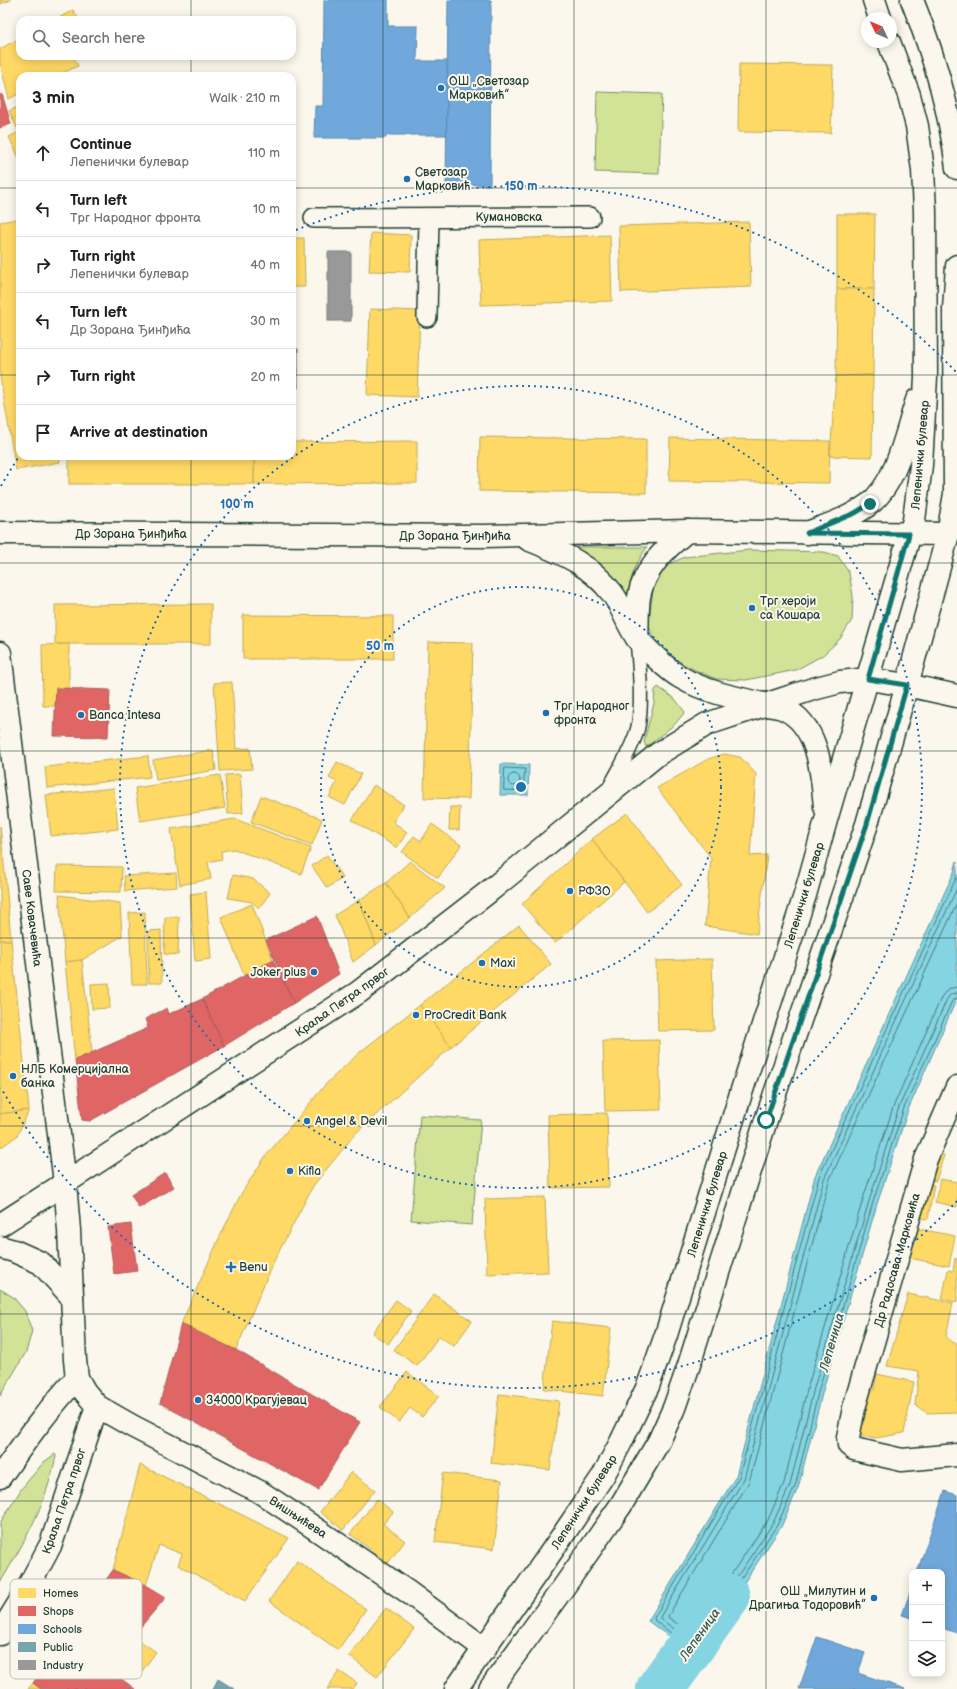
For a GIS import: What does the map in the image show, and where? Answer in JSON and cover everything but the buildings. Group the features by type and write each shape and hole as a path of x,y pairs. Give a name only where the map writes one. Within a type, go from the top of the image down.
{"street":[{"path":"874,0 878,12"},
{"path":"912,0 938,70 953,137 957,168"},
{"name":"Лепенички булевар","path":"456,1689 603,1476 648,1386 666,1335 805,895 914,520 921,465 926,377 925,211 917,126 909,95 891,48"},
{"name":"Кумановска","path":"314,218 590,217"},
{"path":"428,317 429,218"},
{"path":"490,1689 621,1505 659,1441 674,1408 692,1357 766,1120 867,824 952,534 955,494 954,309 957,266"},
{"path":"807,533 855,513 870,504 883,490 898,461 926,377"},
{"path":"637,638 640,596 649,571 668,546 687,531"},
{"name":"Др Зорана Ђинђића","path":"0,533 522,536 687,531 952,534"},
{"path":"522,536 568,556 582,564 593,573 612,593 637,638 680,677 730,697 782,708 796,717 810,735 822,772 826,820"},
{"name":"Саве Ковачевића","path":"0,653 65,1183 77,1378"},
{"path":"603,798 658,754 708,724 820,687 840,682 868,679 907,685 955,696"},
{"name":"Краља Петра првог","path":"0,1225 359,992 487,893 603,798"},
{"name":"Др Радосава Марковића","path":"957,1087 926,1159 854,1408 848,1438 849,1445 854,1449 902,1460 957,1455"},
{"path":"0,1247 14,1251 41,1263 72,1296"},
{"path":"0,1477 38,1423 58,1398 77,1378 85,1392 97,1406"},
{"name":"Краља Петра првог","path":"32,1579 51,1544 97,1406"},
{"name":"Вишњићева","path":"97,1406 260,1492 310,1524 408,1592 485,1649"},
{"name":"Краља Петра првог","path":"0,1634 10,1618"}],"lane":[{"path":"603,798 622,765 638,728 640,684 637,638"}],"green space":[{"path":"597,92 662,94 659,174 595,172"},
{"path":"576,547 647,547 633,574 629,588 628,604 576,550"},
{"name":"Трг хероји са Кошара","path":"749,550 824,552 838,556 849,573 853,596 852,620 840,639 823,655 796,670 746,680 716,679 673,659 658,645 648,625 653,590 666,565 685,557"},
{"path":"658,687 675,699 685,712 675,724 646,747 644,741 654,703 655,690"},
{"path":"420,1115 481,1120 472,1225 411,1220"},
{"path":"0,1289 13,1297 25,1311 32,1331 26,1352 0,1396"},
{"path":"55,1454 56,1456 52,1474 34,1522 0,1583 0,1523 22,1488 44,1462"}],"water":[{"path":"501,764 529,765 528,795 500,795"},
{"path":"957,861 957,998 908,1110 877,1204 823,1390 798,1488 781,1527 695,1656 648,1621 736,1476 815,1176 954,872"}],"waterway":[{"name":"Лепеница","path":"660,1689 726,1597"}],"place":[{"name":"ОШ „Светозар Марковић”","path":"441,88"},
{"name":"Светозар Марковић","path":"407,179"},
{"name":"Трг хероји са Кошара","path":"752,608"},
{"name":"Трг Народног фронта","path":"546,713"},
{"name":"Banca Intesa","path":"81,715"},
{"name":"РФЗО","path":"570,891"},
{"name":"Maxi","path":"482,963"},
{"name":"Joker plus","path":"314,972"},
{"name":"ProCredit Bank","path":"416,1015"},
{"name":"НЛБ Комерцијална банка","path":"13,1076"},
{"name":"Angel & Devil","path":"307,1121"},
{"name":"Kifla","path":"290,1171"},
{"name":"Benu","path":"231,1267"},
{"name":"34000 Крагујевац","path":"198,1400"},
{"name":"ОШ „Милутин и Драгиња Тодоровић”","path":"874,1598"}],"route":[{"path":"766,1120 867,824 907,685 868,679 909,534 807,533 855,513 870,504"}]}
